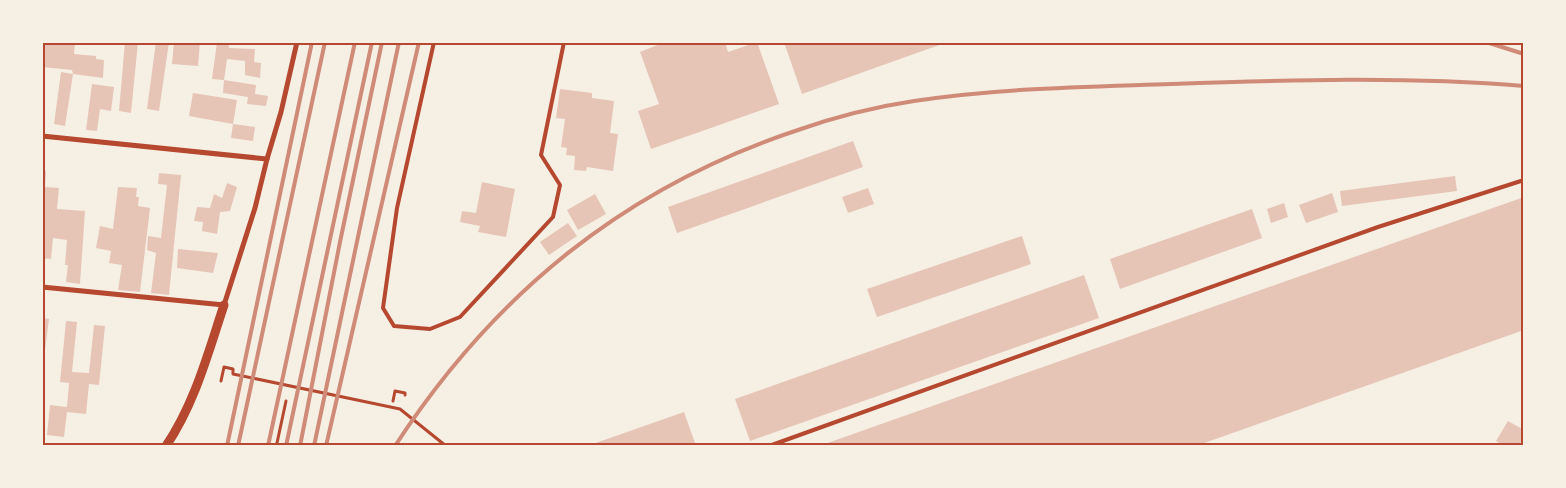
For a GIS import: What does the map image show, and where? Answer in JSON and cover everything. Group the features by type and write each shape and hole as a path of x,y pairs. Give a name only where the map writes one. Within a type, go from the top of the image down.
{"street":[{"path":"166,446 194,393 245,241 281,112 298,42"},
{"path":"42,136 267,159"},
{"path":"42,287 224,305"}],"lane":[{"path":"434,42 397,208 383,308 394,326 430,328 460,317 553,217 560,185 541,155 564,42"},
{"path":"769,446 1378,227 1524,180"}],"path":[{"path":"221,381 224,367 233,368 233,374 400,409 446,446"},
{"path":"393,401 395,391 405,393 405,395"},
{"path":"277,443 286,401"}],"building":[{"path":"42,42 75,42 74,54 96,56 96,59 104,60 103,78 73,74 72,70 42,67"},
{"path":"125,42 138,42 131,113 119,111"},
{"path":"156,42 169,42 159,111 147,109"},
{"path":"174,42 200,42 198,66 172,64"},
{"path":"217,42 229,42 229,48 255,49 254,62 261,63 260,78 245,75 245,61 227,59 224,80 212,79"},
{"path":"665,42 708,42 709,45 725,42 728,52 757,42 779,104 651,149 638,111 659,104 640,52"},
{"path":"784,42 941,42 942,44 802,94"},
{"path":"61,72 73,74 65,126 54,124"},
{"path":"224,80 256,85 255,94 268,96 266,106 247,104 248,97 223,93"},
{"path":"92,84 114,87 111,111 100,109 97,131 86,130"},
{"path":"560,89 592,93 592,98 614,101 610,133 618,134 613,171 587,167 586,171 574,170 575,156 566,155 567,148 561,147 565,119 556,118"},
{"path":"193,93 237,100 233,124 189,116"},
{"path":"233,124 255,127 253,141 231,138"},
{"path":"853,141 863,167 677,233 668,207"},
{"path":"42,170 46,171 45,187 59,188 57,209 85,211 80,284 66,282 68,265 65,265 67,240 53,238 51,259 42,258"},
{"path":"159,173 181,175 169,295 151,293 156,253 147,250 148,236 161,238 167,185 158,184"},
{"path":"1455,176 1457,191 1342,206 1340,191"},
{"path":"482,182 515,189 506,237 478,232 480,226 460,222 462,211 476,213"},
{"path":"227,183 237,187 230,211 220,212 217,234 202,231 203,222 194,221 197,207 210,208 214,194 222,198"},
{"path":"118,187 137,188 138,206 150,208 140,292 118,290 122,265 109,263 111,251 96,248 100,226 113,229"},
{"path":"868,188 874,204 848,213 842,197"},
{"path":"1332,193 1338,212 1306,223 1299,205"},
{"path":"595,194 606,214 578,230 567,210"},
{"path":"1524,197 1524,330 1196,446 819,446"},
{"path":"1284,203 1288,217 1271,223 1267,209"},
{"path":"1252,209 1262,238 1120,289 1110,259"},
{"path":"568,223 577,236 549,255 540,242"},
{"path":"1022,236 1031,264 877,317 867,289"},
{"path":"178,249 218,253 213,273 177,268"},
{"path":"1084,275 1099,318 750,441 735,399"},
{"path":"42,318 49,319 44,358 42,358"},
{"path":"66,321 77,322 72,372 89,373 94,325 105,326 99,385 89,384 86,414 67,412 64,437 47,435 50,405 67,407 69,383 60,382"},
{"path":"684,412 696,446 590,446 590,445"},
{"path":"1508,421 1524,430 1524,437 1518,446 1504,446 1496,441"}],"railway":[{"path":"227,446 312,42"},
{"path":"238,446 325,42"},
{"path":"268,446 355,42"},
{"path":"286,446 372,42"},
{"path":"300,446 382,42"},
{"path":"314,446 399,42"},
{"path":"326,446 419,42"},
{"path":"1486,42 1524,54"},
{"path":"395,446 434,391 475,341 520,294 569,252 621,215 676,182 735,154 812,125 869,109 914,101 978,93 1042,89 1259,81 1348,80 1436,81 1524,86"}]}
